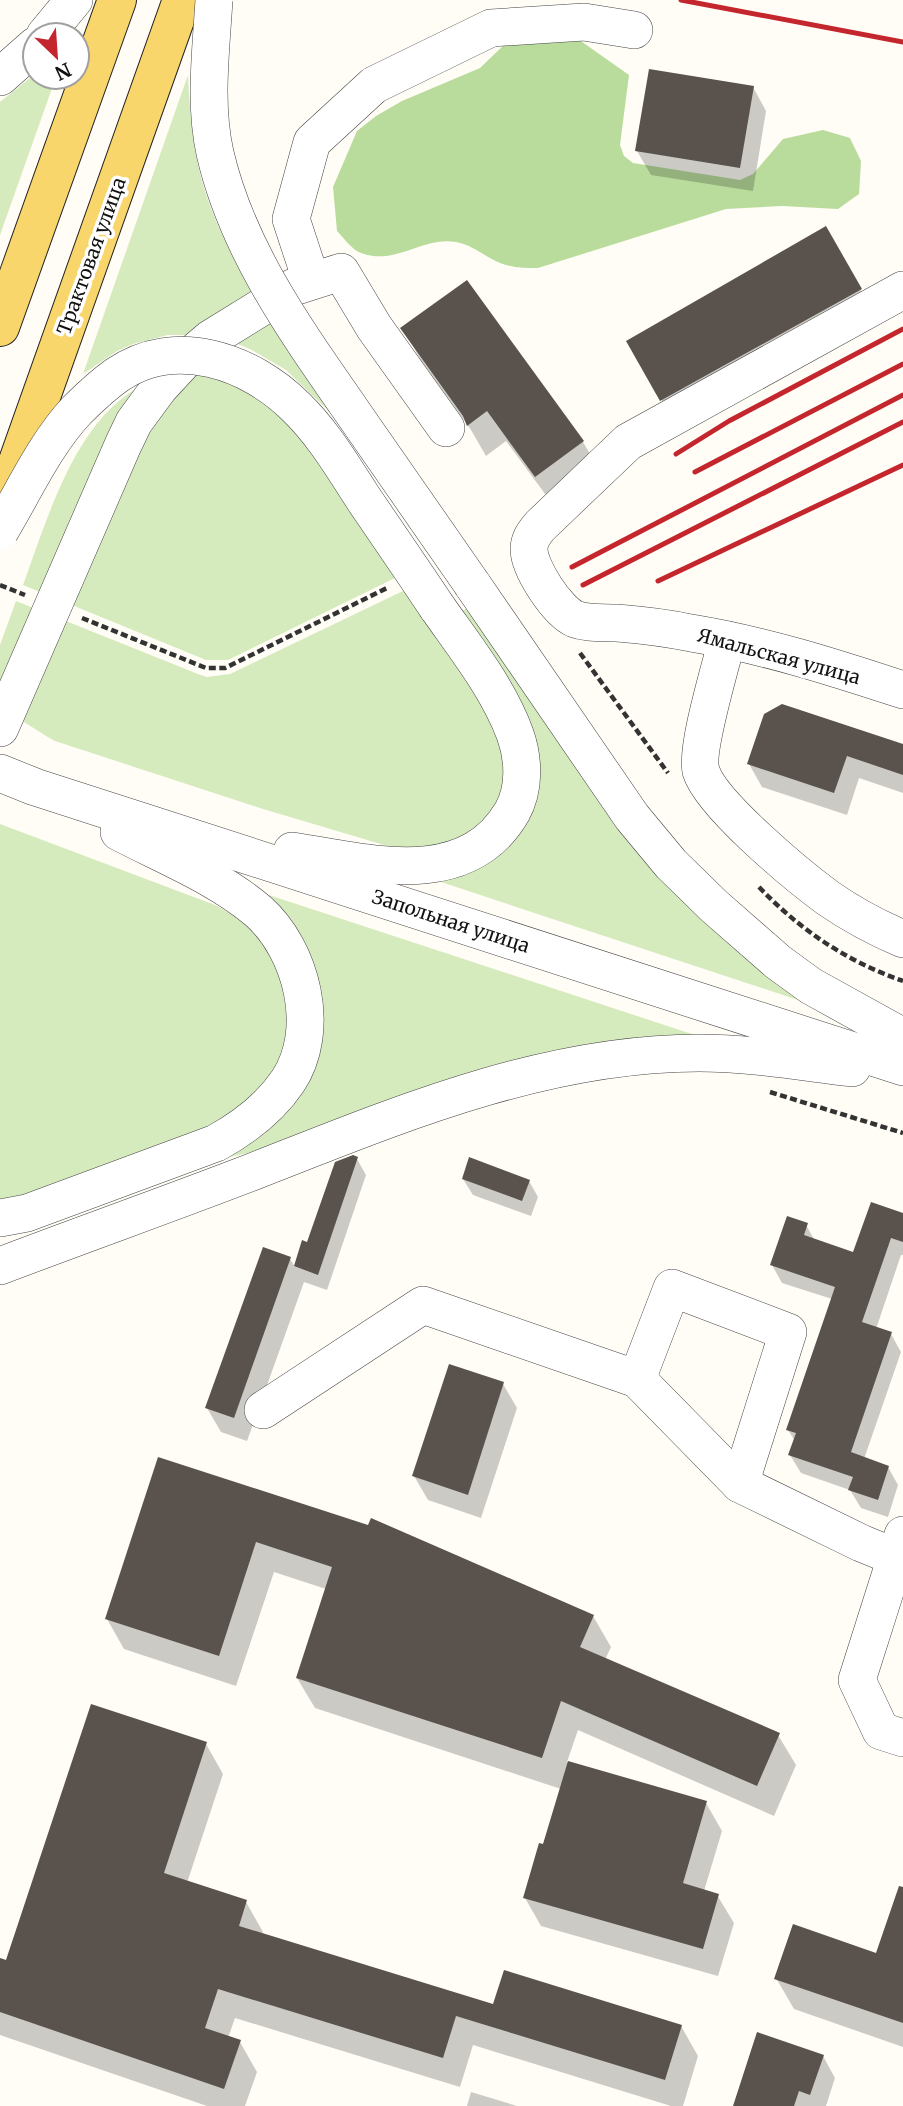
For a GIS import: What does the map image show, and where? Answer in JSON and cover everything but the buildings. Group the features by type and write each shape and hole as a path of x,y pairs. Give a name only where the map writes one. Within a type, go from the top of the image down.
{"main road":[{"path":"0,327 117,0"},
{"name":"Трактовая улица","path":"0,512 182,0"}],"street":[{"path":"57,21 74,0"},
{"path":"214,0 210,120 215,152 225,190 243,236 290,322 632,817 671,864 778,962 811,986 903,1037"},
{"path":"311,280 291,219 312,142 374,85 491,28 584,22 634,30"},
{"path":"0,77 21,58"},
{"path":"0,728 122,445 148,402 184,361 210,339 293,287 341,272 374,327 446,428"},
{"name":"Ямальская улица","path":"903,290 628,442 540,526 531,538 528,551 550,595 561,610 574,618 587,622 653,627 727,640 809,660 903,690"},
{"path":"0,531 55,438 75,412 118,374 141,363 166,356 203,356 236,365 276,389 324,439 506,712 520,751 520,789 516,805 506,822 484,845 468,855 428,866 356,861 182,835"},
{"path":"727,640 702,743 701,772 706,781 724,806 750,833 827,897 857,916 903,939"},
{"name":"Запольная улица","path":"0,773 35,787 903,1068"},
{"path":"0,1218 27,1213 216,1143 235,1132 271,1102 289,1080 302,1048 304,1026 304,1007 296,967 286,946 260,913 212,881 35,787"},
{"path":"0,1266 359,1130 465,1093 536,1073 592,1062 699,1053 903,1074"},
{"path":"637,1379 672,1287 788,1332 740,1484"},
{"path":"263,1410 423,1306 637,1379 740,1484 861,1544 899,1546 857,1680 892,1734"}],"path":[{"path":"763,1090 903,1133"}],"green space":[{"path":"568,32 629,75 620,145 624,156 633,163 740,180 753,174 783,139 823,130 850,138 861,161 859,194 838,209 782,206 726,209 538,268 505,265 468,246 444,241 398,254 374,256 354,249 337,231 333,187 357,131 402,101 480,68 506,43"},
{"path":"188,75 194,141 205,190 227,246 257,299 201,335 168,335 133,344 117,351 83,374"},
{"path":"21,85 21,91 51,91 0,235 0,102"},
{"path":"265,313 335,417 286,370 233,342"},
{"path":"194,374 221,380 247,391 274,409 293,428 397,577 228,660 206,660 23,585 53,502 81,447 98,422 118,402 147,383"},
{"path":"405,590 490,712 499,732 506,775 496,806 486,822 460,841 401,850 263,809 55,741 0,710 0,645 16,601 207,677 230,674"},
{"path":"468,608 807,1003 441,882 475,869 504,850 525,824 538,790 461,611"},
{"path":"0,824 215,905 235,916 261,938 275,961 282,982 287,1019 279,1060 269,1078 257,1093 211,1128 0,1204"},
{"path":"269,895 701,1037 560,1051 514,1061 276,1147 225,1158 265,1133 291,1107 314,966 300,939 269,900"}],"railway":[{"path":"681,0 903,42"},
{"path":"676,454 729,421 903,329"},
{"path":"695,472 903,364"},
{"path":"572,567 903,395"},
{"path":"583,585 903,422"},
{"path":"658,581 903,465"}]}
